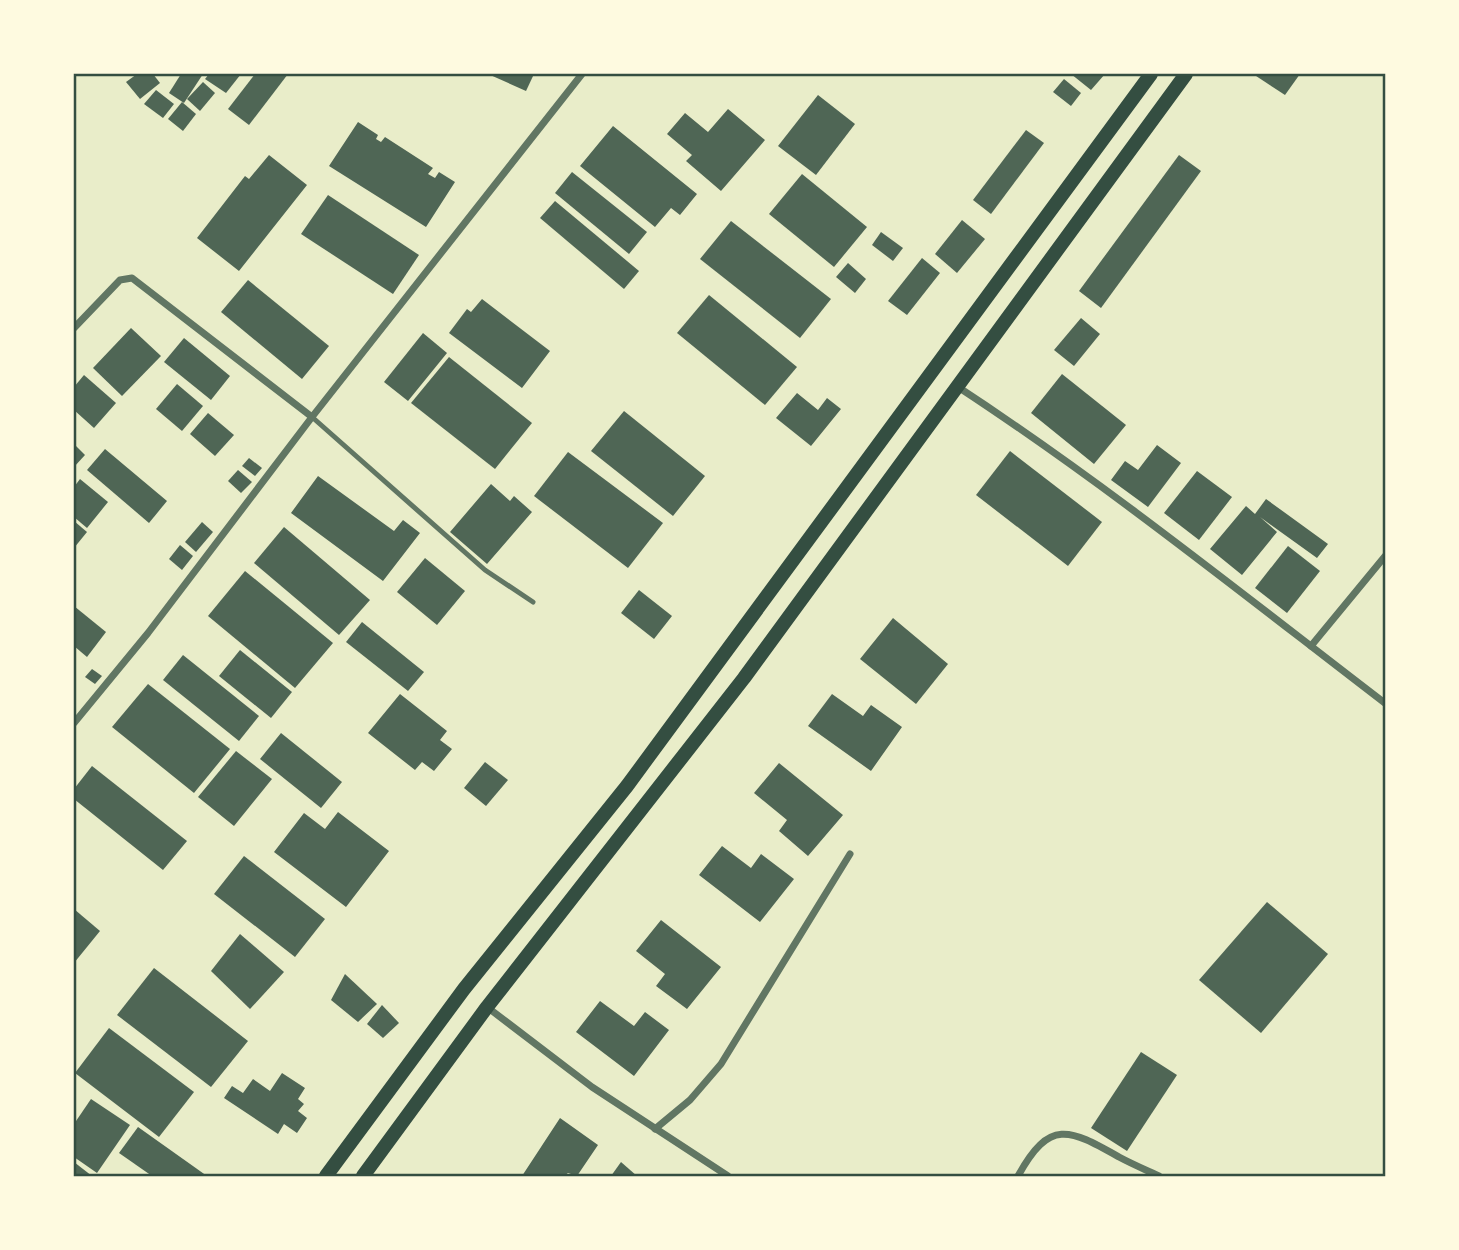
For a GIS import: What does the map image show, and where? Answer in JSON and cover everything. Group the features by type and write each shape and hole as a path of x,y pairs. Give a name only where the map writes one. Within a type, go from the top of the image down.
{"main road":[{"path":"326,1177 464,989 635,776 1151,74"},
{"path":"363,1177 487,1007 744,678 1186,74"}],"street":[{"path":"74,723 148,633 312,417 582,74"},
{"path":"74,328 120,280 132,278 312,417"},
{"path":"958,387 1012,422 1385,704"},
{"path":"1311,646 1385,555"},
{"path":"654,1129 690,1100 721,1064 850,854"},
{"path":"487,1007 592,1087 728,1177"},
{"path":"1018,1177 1040,1146 1051,1136 1063,1132 1084,1136 1159,1177"}],"lane":[{"path":"312,417 485,570 533,602"}],"building":[{"path":"137,74 153,74 160,83 140,99 126,82"},
{"path":"181,74 203,74 184,103 169,93"},
{"path":"209,74 241,74 226,93 205,79"},
{"path":"255,74 288,74 249,125 228,109"},
{"path":"488,74 534,74 526,91"},
{"path":"1071,74 1105,74 1091,90"},
{"path":"1253,74 1300,74 1285,95"},
{"path":"1064,79 1081,93 1071,106 1053,92"},
{"path":"203,82 215,93 200,111 187,99"},
{"path":"156,90 174,104 163,118 144,104"},
{"path":"818,95 855,124 816,175 778,146"},
{"path":"182,102 196,114 183,131 168,119"},
{"path":"728,109 765,140 721,191 686,161 692,155 667,134 685,113 708,132"},
{"path":"358,122 378,135 376,139 381,142 385,137 433,168 428,174 435,178 439,172 455,182 426,227 329,166"},
{"path":"613,126 697,194 680,215 671,208 655,227 580,166"},
{"path":"1026,130 1044,143 991,214 973,200"},
{"path":"269,155 307,185 239,271 197,238 245,176 249,179"},
{"path":"1179,155 1201,171 1101,308 1079,291"},
{"path":"572,172 647,232 629,254 555,193"},
{"path":"802,174 867,227 834,267 769,214"},
{"path":"328,195 419,255 393,294 301,234"},
{"path":"555,201 639,271 624,289 540,218"},
{"path":"962,220 985,239 957,273 935,254"},
{"path":"731,221 831,299 800,338 700,259"},
{"path":"881,232 903,248 893,261 872,245"},
{"path":"922,258 940,273 907,315 888,301"},
{"path":"848,263 866,279 855,293 836,277"},
{"path":"248,280 329,346 302,379 221,312"},
{"path":"709,295 797,367 765,405 677,333"},
{"path":"482,299 550,351 522,388 449,333 467,309 471,312"},
{"path":"1081,318 1100,334 1074,366 1054,350"},
{"path":"131,328 161,356 122,396 93,368"},
{"path":"423,333 447,353 408,401 384,382"},
{"path":"184,338 230,376 211,400 164,362"},
{"path":"449,357 532,423 495,469 411,403"},
{"path":"1062,374 1126,425 1094,464 1031,413"},
{"path":"84,375 116,403 94,428 74,410 74,387"},
{"path":"177,384 203,406 182,431 156,409"},
{"path":"797,393 818,410 827,398 841,409 811,446 776,418"},
{"path":"624,411 705,476 673,516 591,451"},
{"path":"208,413 234,435 215,456 190,434"},
{"path":"74,444 85,455 74,467"},
{"path":"1157,445 1181,463 1148,507 1111,480 1125,461 1138,470"},
{"path":"105,449 167,501 149,523 87,470"},
{"path":"1010,451 1102,522 1068,566 976,495"},
{"path":"568,452 663,523 628,568 534,496"},
{"path":"249,458 262,468 255,476 242,466"},
{"path":"238,470 252,482 241,493 228,481"},
{"path":"1197,471 1232,497 1199,540 1164,513"},
{"path":"318,476 394,531 403,520 420,533 383,581 291,513"},
{"path":"80,479 108,502 87,528 74,517 74,487"},
{"path":"491,484 510,501 514,496 532,512 487,564 450,532"},
{"path":"1266,499 1328,544 1317,558 1260,517 1277,532 1242,575 1210,549 1246,506 1255,514"},
{"path":"74,521 87,532 74,548"},
{"path":"202,522 213,532 196,552 185,542"},
{"path":"284,527 370,600 339,635 254,563"},
{"path":"180,545 193,556 182,570 169,559"},
{"path":"1288,546 1320,571 1287,613 1255,588"},
{"path":"425,558 465,591 437,625 397,592"},
{"path":"245,571 333,643 295,688 208,616"},
{"path":"639,590 672,616 654,639 621,613"},
{"path":"74,606 106,632 87,657 74,646"},
{"path":"893,618 948,664 916,704 860,659"},
{"path":"362,622 424,672 408,691 346,642"},
{"path":"240,650 292,692 271,718 219,676"},
{"path":"183,655 259,716 239,741 163,680"},
{"path":"92,669 102,676 95,684 85,677"},
{"path":"148,684 230,749 194,793 112,727"},
{"path":"400,694 447,731 440,740 452,749 434,771 422,762 415,770 368,733"},
{"path":"832,694 863,716 871,705 902,727 871,771 808,726"},
{"path":"281,733 342,782 321,808 260,759"},
{"path":"236,751 272,779 234,826 198,797"},
{"path":"485,762 508,780 486,806 464,788"},
{"path":"779,763 843,815 808,856 779,831 787,820 754,793"},
{"path":"92,766 187,841 163,870 74,799 74,789"},
{"path":"338,812 389,851 346,907 274,852 304,813 325,829"},
{"path":"722,846 751,868 761,854 794,879 760,922 699,875"},
{"path":"244,856 325,919 295,957 214,894"},
{"path":"1267,902 1328,954 1261,1033 1199,980"},
{"path":"74,909 100,931 74,963"},
{"path":"661,920 721,967 687,1009 656,986 665,974 636,951"},
{"path":"240,934 284,972 250,1009 211,971"},
{"path":"154,968 248,1041 211,1087 117,1015"},
{"path":"345,974 377,1004 358,1022 331,1000"},
{"path":"600,1001 634,1026 645,1012 669,1030 634,1076 576,1032"},
{"path":"382,1005 399,1023 383,1038 367,1024"},
{"path":"109,1028 194,1092 159,1137 75,1073"},
{"path":"1141,1052 1177,1075 1127,1151 1091,1128"},
{"path":"282,1073 305,1088 298,1099 304,1104 298,1111 307,1118 297,1133 284,1124 278,1134 224,1098 232,1086 243,1093 253,1079 270,1091"},
{"path":"91,1099 130,1125 97,1173 74,1157 74,1124"},
{"path":"560,1118 598,1145 577,1176 568,1173 564,1176 522,1176"},
{"path":"138,1127 207,1176 152,1176 119,1153"},
{"path":"74,1162 92,1176 74,1176"},
{"path":"621,1162 637,1176 611,1176"}]}
